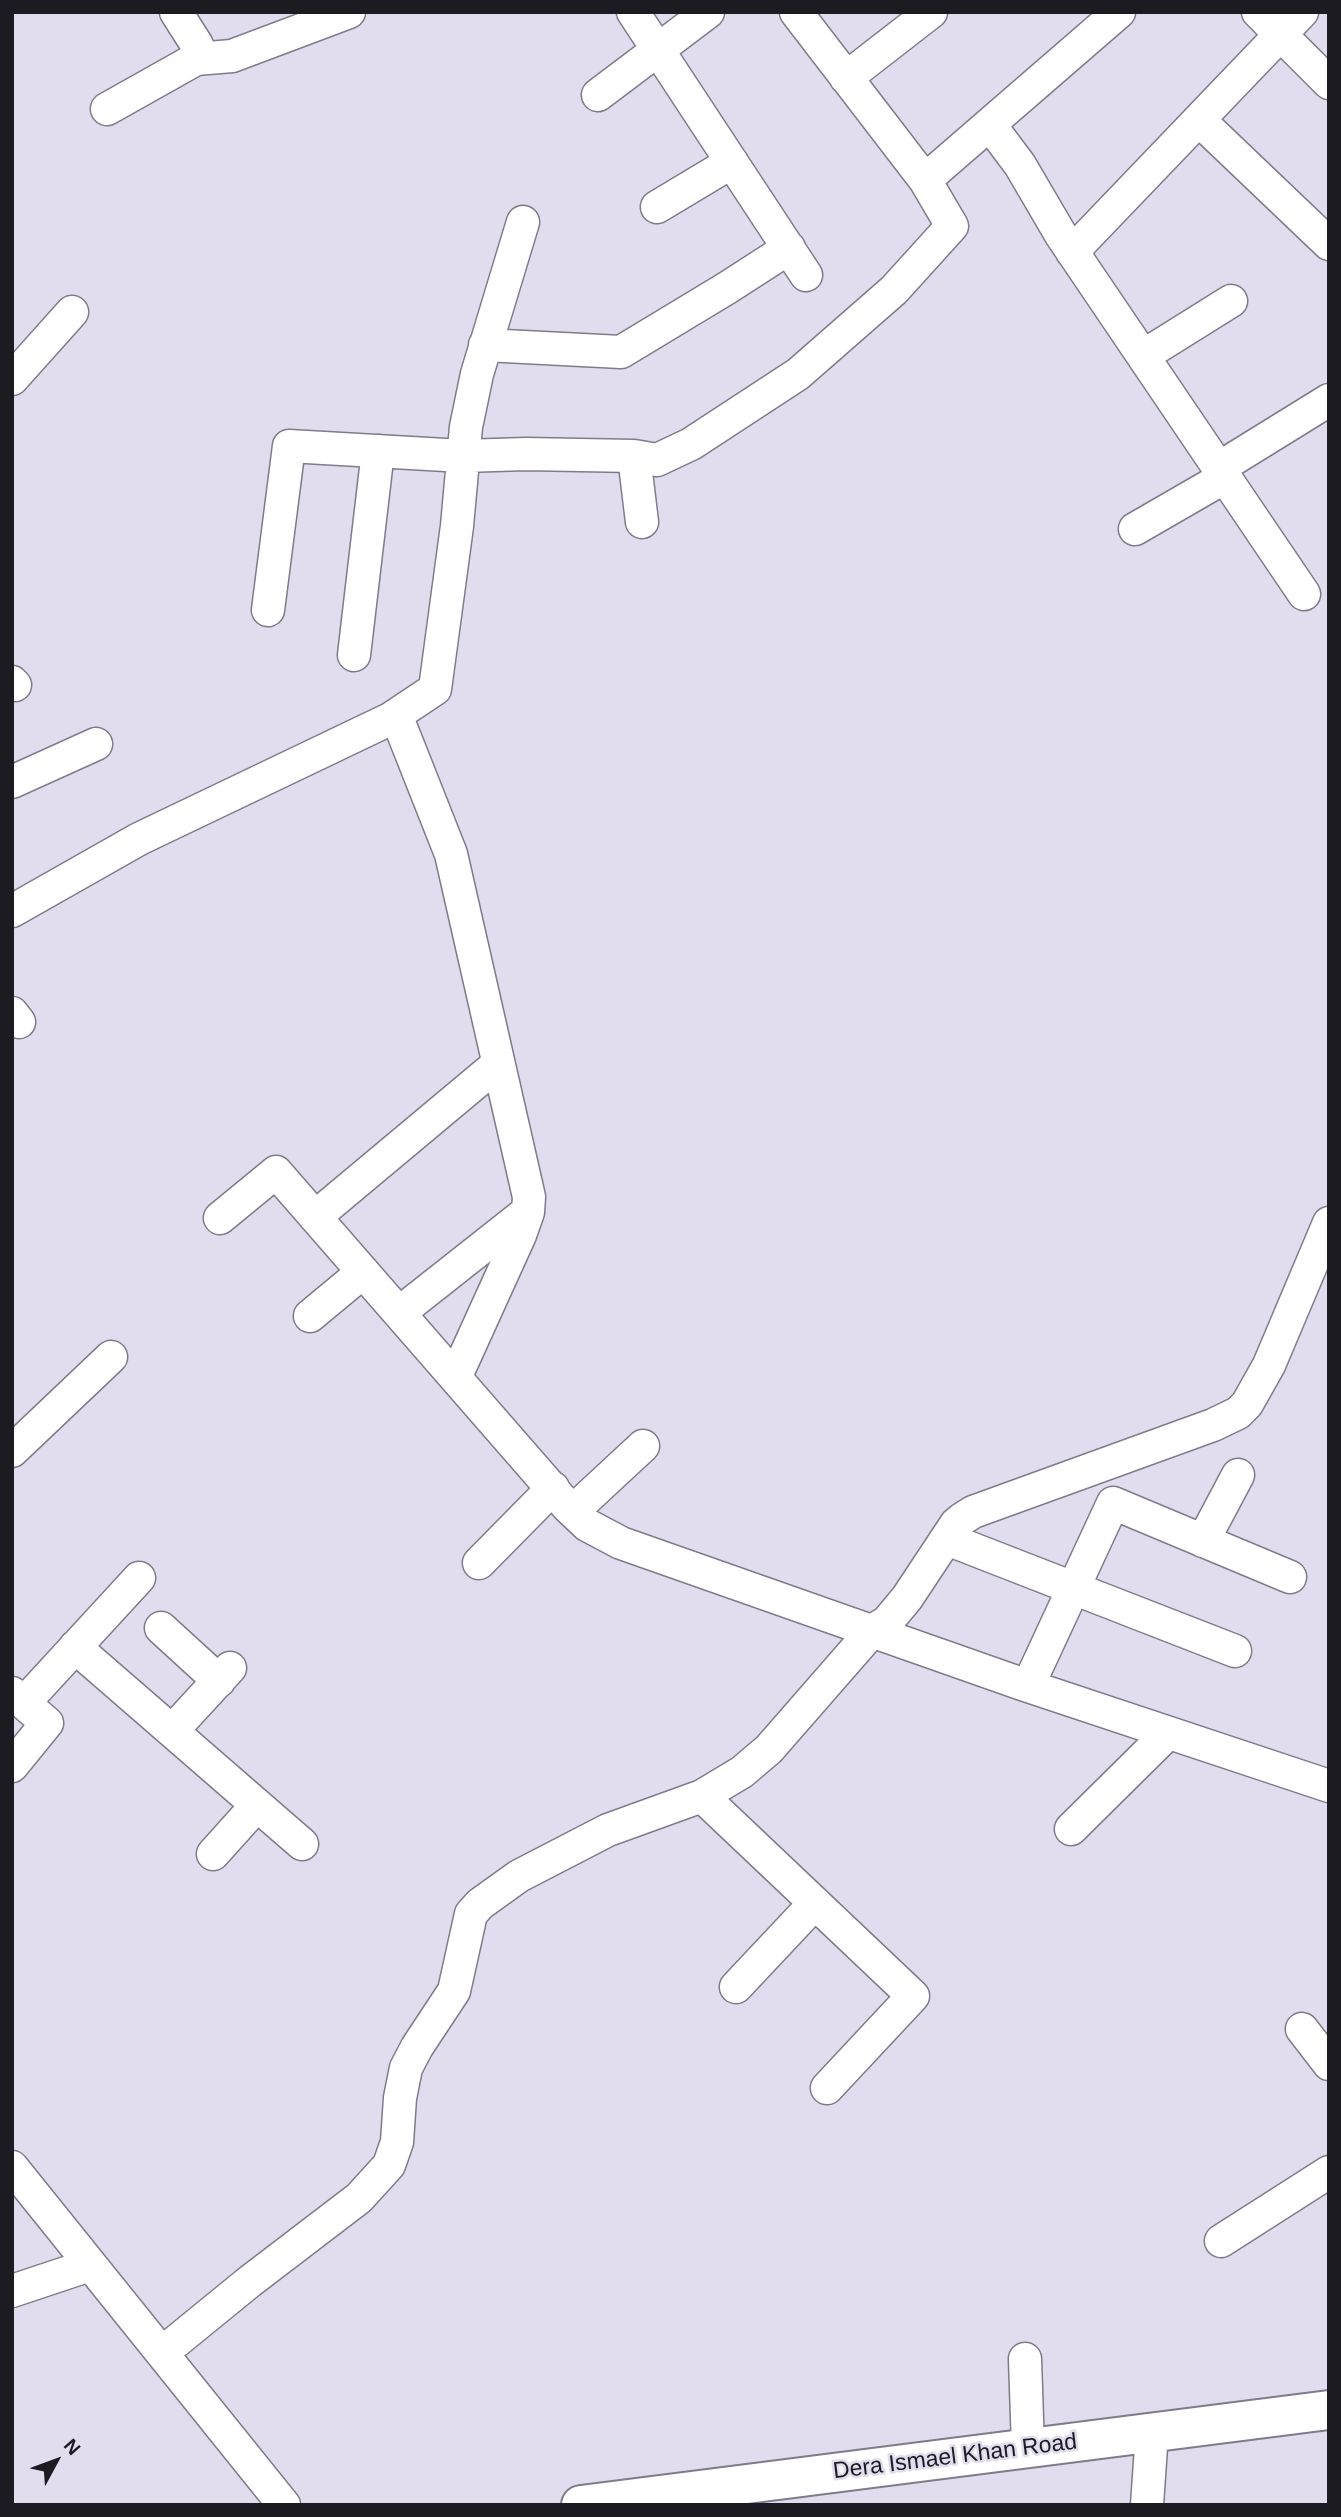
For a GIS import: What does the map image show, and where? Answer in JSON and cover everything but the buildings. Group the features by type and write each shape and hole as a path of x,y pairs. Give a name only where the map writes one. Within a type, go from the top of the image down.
{"highway":[{"name":"Dera Ismael Khan Road","path":"581,2505 738,2495 1028,2448 1329,2410"}],"street":[{"path":"176,12 197,45 196,59"},
{"path":"107,109 196,59 232,56 349,12"},
{"path":"633,12 806,275"},
{"path":"598,95 708,12"},
{"path":"268,610 289,446 463,456 634,456 657,460 691,444 799,374 894,290 952,226 925,180 796,12"},
{"path":"846,78 931,12"},
{"path":"925,180 1119,12"},
{"path":"1258,12 1329,83"},
{"path":"1072,252 1302,12"},
{"path":"1199,120 1329,244"},
{"path":"990,125 1020,165 1072,252 1304,594"},
{"path":"657,206 732,162"},
{"path":"12,911 139,839 396,715 435,689 466,427 485,345 523,222"},
{"path":"485,345 621,352 789,248"},
{"path":"1143,356 1231,301"},
{"path":"12,379 72,312"},
{"path":"1135,529 1327,405"},
{"path":"354,655 378,451"},
{"path":"634,456 642,522"},
{"path":"396,715 451,854 529,1197 528,1212 520,1235 456,1376"},
{"path":"12,782 96,744"},
{"path":"315,1217 498,1064"},
{"path":"220,1218 276,1172 563,1500 587,1525 621,1544 1329,1786"},
{"path":"400,1313 528,1212"},
{"path":"162,2353 359,2198 389,2165 397,2142 400,2098 406,2068 454,1991 471,1914 480,1904 519,1876 608,1830 702,1796 742,1772 769,1749 872,1631 887,1622 907,1598 956,1524 974,1512 1213,1426 1238,1413 1247,1404 1269,1365 1329,1223"},
{"path":"310,1316 363,1272"},
{"path":"18,1434 111,1357"},
{"path":"478,1563 563,1500 643,1446"},
{"path":"1203,1541 1238,1475"},
{"path":"1028,1685 1112,1503 1290,1577"},
{"path":"947,1539 1235,1651"},
{"path":"12,1766 47,1723 18,1698 75,1647 139,1578"},
{"path":"161,1628 224,1674 172,1731"},
{"path":"75,1647 302,1844"},
{"path":"1071,1829 1168,1732"},
{"path":"702,1796 913,1996 827,2088"},
{"path":"213,1854 257,1805"},
{"path":"736,1987 815,1903"},
{"path":"1302,2029 1329,2064"},
{"path":"12,2166 284,2505"},
{"path":"1221,2241 1329,2172"},
{"path":"12,2291 90,2265"},
{"path":"1025,2360 1028,2448"},
{"path":"1147,2505 1153,2432"}]}
